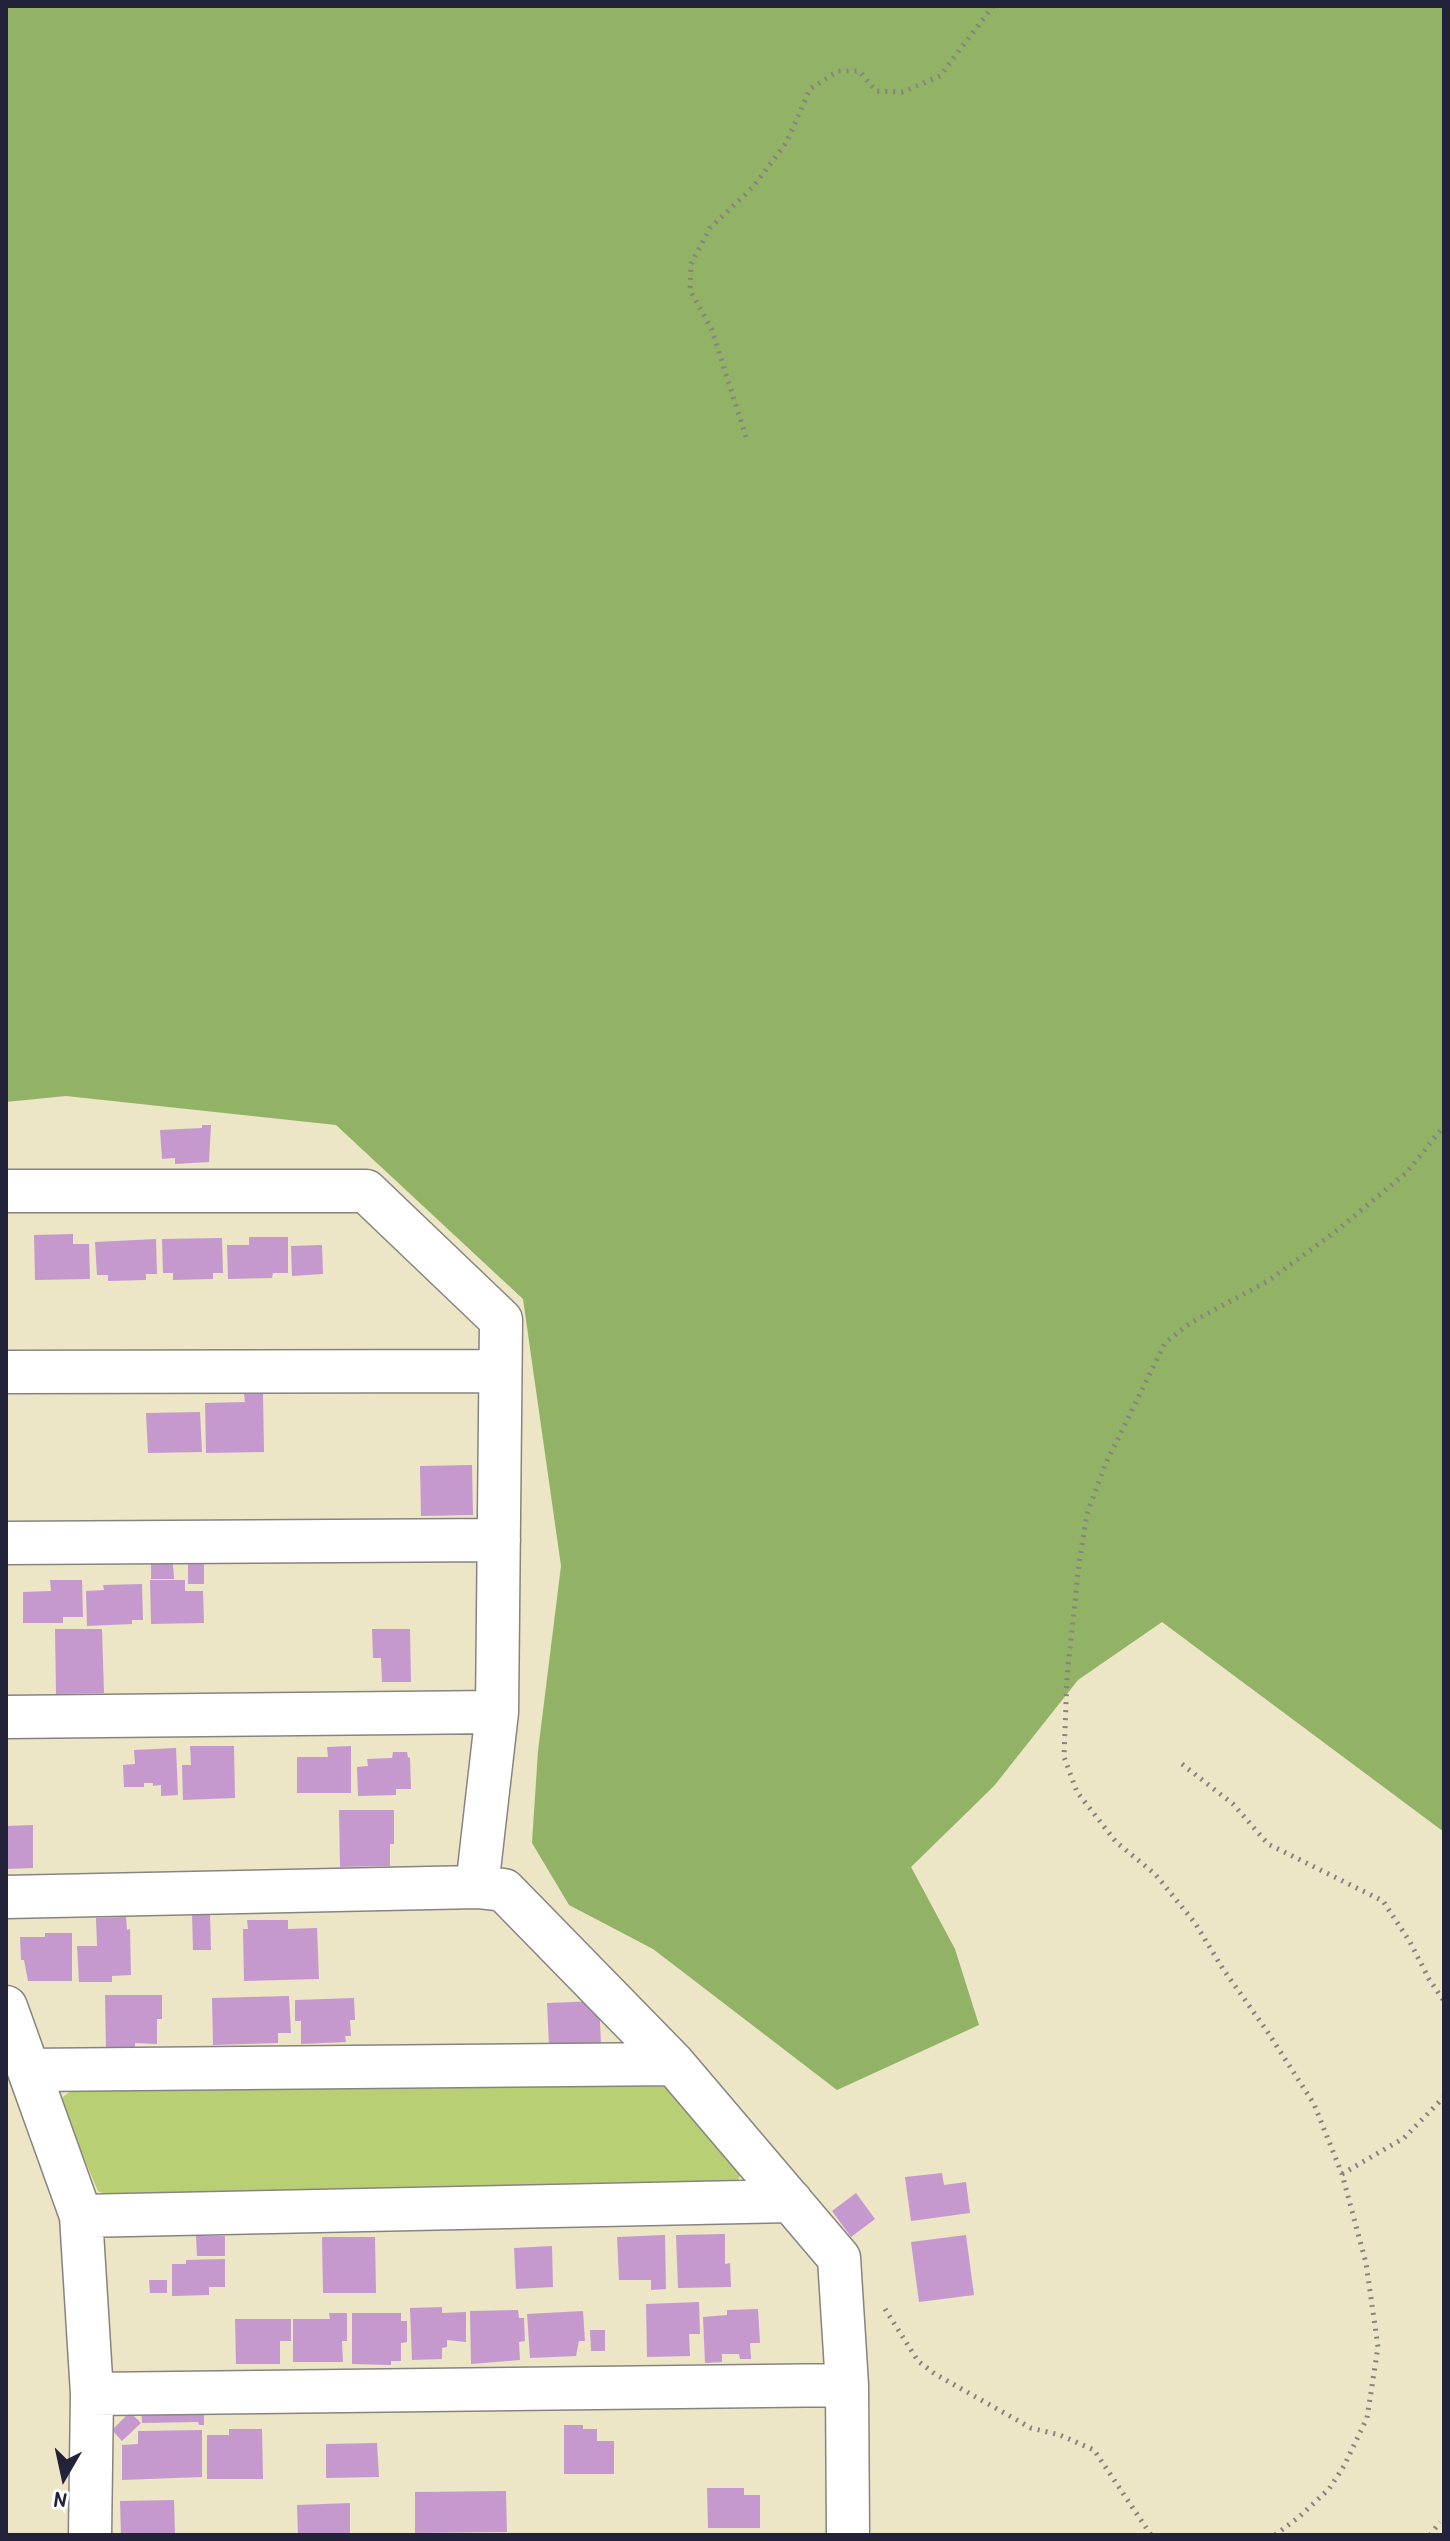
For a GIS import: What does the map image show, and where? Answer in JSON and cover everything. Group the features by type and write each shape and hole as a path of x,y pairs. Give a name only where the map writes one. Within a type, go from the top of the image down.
{"street":[{"path":"6,1191 366,1191 501,1320 497,1712 477,1887"},
{"path":"6,1372 500,1371"},
{"path":"6,1543 499,1540"},
{"path":"6,1717 497,1712"},
{"path":"6,1897 477,1887 504,1890 674,2064 839,2258 847,2385 848,2535"},
{"path":"6,2007 81,2216 92,2394 90,2535"},
{"path":"29,2070 674,2064"},
{"path":"81,2216 791,2201"},
{"path":"92,2394 847,2385"}],"path":[{"path":"746,437 712,330 690,290 691,264 710,228 753,187 786,143 810,89 838,71 859,71 876,91 903,92 940,76 993,6"},
{"path":"1275,2535 1329,2489 1367,2418 1378,2347 1366,2263 1342,2174 1314,2104 1195,1923 1155,1874 1116,1842 1077,1792 1064,1757 1067,1677 1079,1564 1087,1514 1105,1465 1165,1343 1190,1323 1268,1281 1335,1232 1406,1173 1444,1126"},
{"path":"1182,1764 1233,1804 1268,1844 1383,1901 1444,2001"},
{"path":"1342,2174 1404,2138 1444,2097"},
{"path":"881,2302 918,2361 935,2374 1031,2428 1060,2435 1094,2450 1151,2535"},
{"path":"1430,2535 1440,2522"}],"green space":[{"path":"6,6 1444,6 1444,1832 1162,1622 1078,1680 994,1786 911,1867 955,1949 979,2025 837,2090 653,1949 569,1905 532,1843 538,1751 561,1566 523,1299 336,1125 66,1096 6,1102"},
{"path":"667,2084 741,2171 735,2191 111,2197 98,2191 59,2100 77,2086"}],"building":[{"path":"202,1125 211,1125 209,1162 175,1164 175,1158 162,1159 160,1130 202,1128"},
{"path":"73,1234 73,1244 89,1244 90,1279 35,1280 34,1235"},
{"path":"249,1237 288,1237 288,1273 273,1273 272,1278 228,1279 227,1245 249,1245"},
{"path":"222,1238 223,1273 213,1273 213,1279 173,1280 173,1273 163,1273 162,1239"},
{"path":"156,1239 157,1274 146,1274 146,1280 108,1281 108,1275 97,1275 95,1242"},
{"path":"322,1245 323,1274 292,1276 291,1246"},
{"path":"263,1392 264,1452 206,1453 205,1403 245,1402 244,1393"},
{"path":"200,1412 202,1452 148,1453 146,1413"},
{"path":"472,1465 473,1515 421,1516 420,1466"},
{"path":"188,1556 204,1556 204,1584 188,1584"},
{"path":"151,1564 173,1564 174,1579 151,1579"},
{"path":"50,1580 82,1580 83,1617 63,1617 63,1623 23,1623 23,1592 51,1591"},
{"path":"150,1580 185,1580 185,1591 203,1591 204,1623 151,1624"},
{"path":"142,1584 143,1620 132,1620 132,1624 87,1626 86,1591 104,1590 103,1585"},
{"path":"55,1629 102,1629 104,1693 56,1694"},
{"path":"372,1629 410,1629 411,1682 382,1682 381,1658 373,1658"},
{"path":"190,1746 234,1746 235,1798 183,1800 182,1765 191,1765"},
{"path":"351,1746 351,1793 297,1793 297,1757 328,1757 327,1747"},
{"path":"176,1748 178,1795 161,1796 161,1785 153,1786 153,1783 144,1783 144,1787 124,1787 123,1765 135,1764 134,1750"},
{"path":"393,1752 407,1752 410,1758 411,1789 396,1789 396,1795 358,1796 357,1767 368,1766 367,1759 392,1758"},
{"path":"339,1810 394,1810 394,1844 390,1844 390,1866 340,1867"},
{"path":"33,1825 33,1868 6,1869 6,1826"},
{"path":"192,1913 210,1913 211,1950 193,1950"},
{"path":"126,1917 127,1930 130,1929 131,1975 112,1976 112,1982 79,1982 77,1946 97,1946 96,1918"},
{"path":"247,1920 288,1920 288,1929 317,1928 319,1979 244,1981 243,1929 248,1929"},
{"path":"45,1933 72,1933 72,1981 28,1981 24,1960 21,1960 20,1937 45,1937"},
{"path":"105,1995 162,1995 162,2019 157,2019 157,2044 135,2043 135,2051 106,2051"},
{"path":"289,1996 291,2033 278,2033 278,2043 213,2045 212,1998"},
{"path":"354,1998 355,2020 350,2020 351,2036 345,2036 346,2042 301,2044 301,2021 295,2021 295,2000"},
{"path":"599,2001 601,2044 549,2046 547,2003"},
{"path":"942,2173 944,2185 966,2182 970,2213 911,2221 905,2177"},
{"path":"856,2193 875,2219 851,2237 832,2211"},
{"path":"725,2234 725,2264 730,2263 731,2287 678,2288 676,2235"},
{"path":"665,2235 666,2289 651,2290 651,2280 619,2280 617,2237"},
{"path":"966,2235 974,2295 919,2302 911,2242"},
{"path":"196,2236 225,2236 225,2256 197,2256"},
{"path":"322,2237 375,2237 376,2293 323,2293"},
{"path":"552,2246 553,2287 516,2289 514,2248"},
{"path":"225,2259 225,2287 209,2287 209,2295 172,2296 172,2264 186,2264 186,2260"},
{"path":"149,2280 167,2280 167,2293 150,2293"},
{"path":"699,2302 700,2334 689,2334 690,2356 647,2357 646,2304"},
{"path":"442,2307 442,2313 466,2312 466,2342 447,2340 447,2347 442,2348 442,2359 412,2360 410,2308"},
{"path":"758,2309 760,2343 750,2343 751,2359 740,2359 739,2354 722,2354 722,2362 705,2363 703,2317 727,2315 727,2310"},
{"path":"518,2310 519,2318 524,2318 525,2341 519,2342 520,2360 471,2364 470,2311"},
{"path":"583,2311 585,2341 579,2341 576,2356 530,2358 527,2314"},
{"path":"329,2313 347,2313 347,2341 342,2341 343,2362 293,2362 293,2319 330,2319"},
{"path":"352,2313 401,2313 401,2321 407,2321 407,2342 401,2343 401,2361 391,2361 391,2365 352,2364"},
{"path":"235,2319 291,2319 291,2341 280,2341 280,2364 236,2364"},
{"path":"590,2330 605,2330 605,2351 591,2351"},
{"path":"204,2407 204,2425 198,2422 142,2423 141,2408"},
{"path":"130,2412 141,2423 122,2441 112,2430"},
{"path":"564,2425 597,2429 597,2441 614,2441 614,2474 564,2474"},
{"path":"229,2429 262,2429 263,2479 207,2479 207,2435 229,2435"},
{"path":"202,2430 202,2477 122,2480 122,2445 138,2444 138,2431"},
{"path":"377,2443 379,2477 326,2478 326,2444"},
{"path":"707,2488 744,2488 744,2495 760,2495 760,2528 708,2528"},
{"path":"506,2491 507,2532 415,2533 415,2492"},
{"path":"174,2500 175,2535 121,2535 120,2501"},
{"path":"350,2503 350,2535 298,2535 297,2505"}]}
